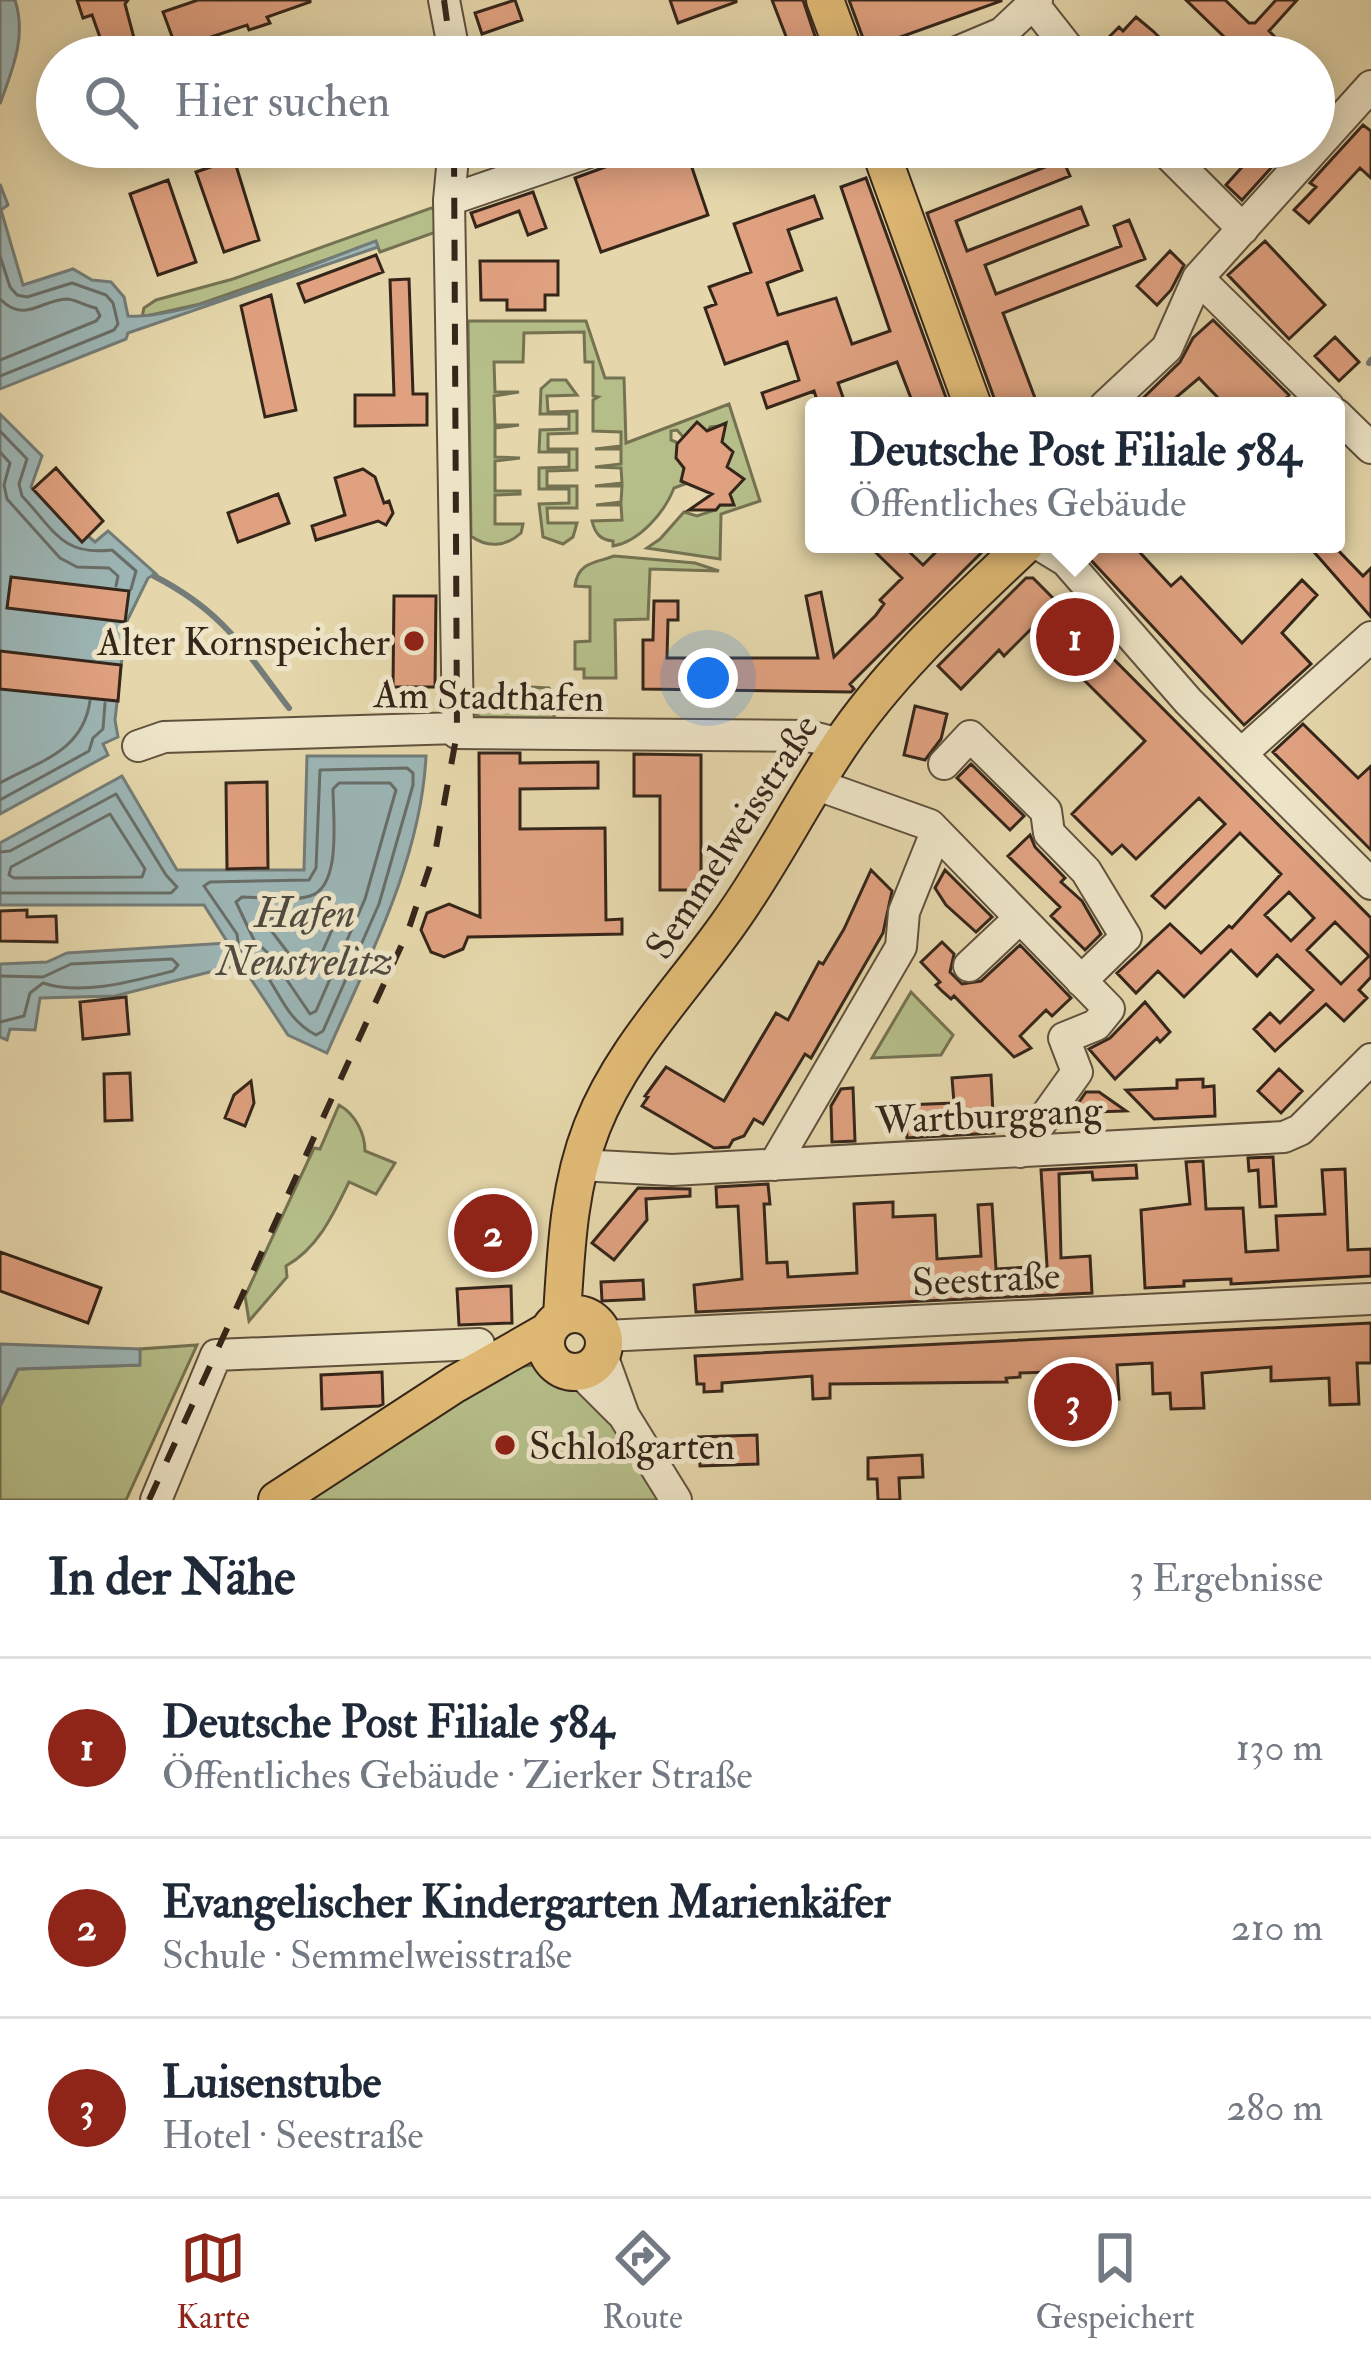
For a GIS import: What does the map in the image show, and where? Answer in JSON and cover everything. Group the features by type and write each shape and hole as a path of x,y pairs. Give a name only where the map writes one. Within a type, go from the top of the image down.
{"main road":[{"path":"825,0 838,36"},
{"path":"887,168 970,397"},
{"name":"Semmelweisstraße","path":"576,1340 569,1214 592,1127 622,1067 731,920 841,744 907,661 1017,553"},
{"path":"277,1500 488,1351 576,1340"}],"street":[{"path":"444,0 451,36"},
{"path":"995,36 1033,2 1059,36"},
{"path":"1335,127 1371,86"},
{"path":"452,168 458,728"},
{"path":"449,200 543,168"},
{"path":"1182,168 1244,229"},
{"path":"1115,397 1167,348 1198,278 1298,168"},
{"path":"1198,278 1319,397"},
{"path":"1345,422 1371,448"},
{"path":"1053,553 1066,561 1188,701 1371,884"},
{"path":"1241,754 1371,637"},
{"name":"Am Stadthafen","path":"138,746 164,737 458,728 457,734 808,736 841,744"},
{"path":"944,764 970,736 1046,812 1049,833 1086,871 1126,937 1081,981"},
{"path":"815,784 930,826 1109,1011 1096,1025 1064,1038 1077,1072 1019,1152"},
{"path":"773,1165 901,947 907,904 936,832"},
{"path":"969,966 1020,918"},
{"name":"Wartburggang","path":"579,1165 672,1170 1284,1137 1300,1130 1371,1059"},
{"path":"1069,1083 1102,1081"},
{"name":"Seestraße","path":"576,1340 1371,1299"},
{"path":"576,1340 676,1500"},
{"path":"155,1500 216,1354 488,1351"}],"green space":[{"path":"431,208 438,211 436,232 380,252 376,242 200,304 142,317 144,308 156,300 233,279"},
{"path":"468,321 586,321 605,378 624,378 626,443 729,404 760,501 721,514 720,559 647,548 684,512 697,516 729,505 725,470 732,453 721,449 721,426 710,427 707,434 696,424 686,440 677,430 671,431 671,440 681,444 685,484 674,488 658,516 623,543 613,546 613,541 597,532 592,521 622,520 621,505 596,505 621,502 622,486 595,486 622,483 621,468 595,467 621,464 621,449 595,449 621,446 621,432 593,431 593,400 598,397 593,396 593,362 585,362 584,332 524,333 523,362 494,362 495,392 519,392 494,396 495,425 519,425 495,428 495,457 520,458 495,461 495,491 520,494 495,495 495,524 523,524 521,533 503,543 483,543 471,536"},
{"path":"551,380 566,380 577,395 547,396 548,412 577,411 577,433 548,434 548,449 577,449 577,470 547,471 547,486 577,486 577,508 547,508 548,523 577,523 573,537 563,544 543,537 539,504 569,503 569,489 539,489 539,468 569,467 569,452 539,452 540,430 569,429 569,414 540,414 541,389"},
{"path":"614,556 695,563 719,571 650,569 648,619 615,620 616,678 584,678 584,669 575,669 575,642 590,641 590,587 575,586 589,564"},
{"path":"512,686 549,688 558,699 556,714 552,718 480,717 470,711 467,701 512,701"},
{"path":"911,992 953,1035 941,1055 872,1058"},
{"path":"339,1105 358,1125 365,1151 395,1163 376,1194 349,1182 324,1230 286,1266 287,1277 249,1321 245,1296"},
{"path":"197,1345 126,1500 0,1500 0,1406 18,1369 139,1365 140,1349"},
{"name":"Schloßgarten","path":"534,1365 554,1372 614,1415 662,1500 295,1500 516,1367"}],"water":[{"path":"0,0 15,0 19,27 0,104"},
{"path":"0,184 8,205 1,210 23,285 73,269 92,280 111,282 124,297 128,316 184,309 376,241 378,247 128,333 126,339 0,389"},
{"path":"0,414 42,456 31,487 82,541 88,536 95,542 108,531 156,574 148,578 126,623 115,720 118,737 103,744 108,755 0,814"},
{"name":"Hafen Neustrelitz","path":"307,756 426,756 422,795 403,871 327,1053 288,1035 241,964 115,996 40,998 35,1030 10,1029 7,1040 0,1037 0,964 47,962 67,953 228,943 204,905 0,905 0,843 122,776 177,870 304,870"},
{"path":"0,1344 140,1349 140,1365 18,1369 0,1406"}],"building":[{"path":"77,0 128,0 133,36 100,36 92,15 83,18"},
{"path":"198,0 310,0 267,17 270,23 214,36 172,36 163,12"},
{"path":"515,0 522,20 482,34 475,13"},
{"path":"670,0 736,0 736,2 678,23"},
{"path":"772,0 803,0 815,36 786,36"},
{"path":"849,0 1001,0 903,36 862,36"},
{"path":"1186,0 1225,0 1249,23 1255,23 1276,0 1297,0 1269,31 1274,36 1223,36"},
{"path":"1136,17 1158,36 1110,36 1119,27 1123,31"},
{"path":"1363,125 1371,131 1371,178 1360,168 1309,223 1294,210 1316,187 1310,183 1324,168 1335,168 1335,156"},
{"path":"237,168 259,240 224,252 196,172"},
{"path":"603,168 692,168 708,215 601,252 575,178"},
{"path":"1042,168 1066,168 1070,176 956,221 967,251 1081,207 1088,225 985,265 996,294 1121,246 1114,226 1129,220 1145,259 1003,313 1035,397 994,397 927,213"},
{"path":"1241,168 1271,168 1242,200 1226,185"},
{"path":"866,178 946,397 911,397 897,362 838,383 843,397 816,397 814,391 767,408 762,393 799,380 787,342 725,364 705,308 716,304 709,287 751,272 734,224 814,196 822,218 788,230 802,270 767,283 778,315 836,298 852,344 890,331 841,187"},
{"path":"168,180 196,262 158,275 130,194"},
{"path":"533,192 546,228 528,235 519,211 476,227 471,213"},
{"path":"1265,241 1325,305 1289,339 1228,275"},
{"path":"1170,251 1184,265 1157,305 1137,286"},
{"path":"376,255 383,272 305,302 298,284"},
{"path":"480,261 558,261 558,295 545,295 545,310 507,310 507,300 481,300"},
{"path":"409,279 413,394 427,394 427,425 355,426 355,395 394,395 390,280"},
{"path":"271,295 296,410 265,417 241,306"},
{"path":"1213,320 1289,395 1217,397 1199,378 1177,397 1144,397 1180,362 1193,338"},
{"path":"1335,337 1359,362 1339,381 1315,356"},
{"path":"697,422 707,431 726,423 722,442 733,452 727,467 744,479 730,494 734,505 689,510 712,494 681,481 684,468 676,458 677,444"},
{"path":"56,468 103,521 82,542 33,489"},
{"path":"363,469 375,477 384,503 389,501 393,513 386,525 378,521 316,540 312,526 345,515 335,478"},
{"path":"278,494 289,523 238,542 228,513"},
{"path":"876,553 910,553 923,565 935,553 981,553 850,684 851,692 643,689 643,640 653,640 654,601 678,601 678,620 668,620 667,658 818,658 806,596 821,592 834,657 876,615 884,604 880,600 902,578"},
{"path":"1084,553 1140,553 1171,586 1181,577 1242,643 1302,580 1317,595 1282,633 1311,664 1244,725"},
{"path":"1315,553 1341,553 1363,576 1371,568 1371,617"},
{"path":"11,577 129,591 125,622 7,608"},
{"path":"1026,578 1033,578 1371,918 1371,977 1359,990 1367,998 1344,1021 1326,1004 1275,1051 1254,1029 1270,1013 1280,1023 1313,990 1277,955 1257,976 1231,950 1184,997 1158,971 1136,993 1117,973 1170,924 1201,953 1232,928 1281,874 1240,833 1165,908 1152,896 1225,824 1199,798 1136,859 1122,845 1112,854 1072,814 1145,741 1032,628 1004,656 999,650 961,689 938,666","holes":["1289,892 1314,918 1291,941 1265,915","1335,922 1369,956 1341,984 1307,950"]},
{"name":"Alter Kornspeicher","path":"394,596 436,596 435,687 393,687"},
{"path":"0,651 121,665 118,701 0,689"},
{"path":"915,706 947,714 941,739 925,760 904,755"},
{"path":"1303,724 1358,778 1371,766 1371,850 1273,752"},
{"path":"479,753 520,753 520,763 598,762 598,788 520,789 520,829 605,828 606,920 622,919 622,934 468,937 463,949 444,957 431,952 421,930 427,913 449,904 480,917"},
{"path":"634,754 701,755 701,890 660,890 660,796 634,796"},
{"path":"971,764 1024,816 1010,830 957,778"},
{"path":"267,782 268,868 227,869 226,783"},
{"path":"1030,835 1035,847 1065,878 1061,882 1082,901 1101,934 1085,950 1051,916 1060,907 1008,856"},
{"path":"871,870 892,891 883,933 811,1058 805,1054 763,1124 754,1119 744,1136 729,1147 714,1148 642,1106 666,1067 724,1101 776,1013 788,1020 819,962 823,964 844,929"},
{"path":"945,870 992,917 976,932 935,888"},
{"path":"27,910 27,917 56,916 57,942 0,941 0,911"},
{"path":"942,942 954,954 950,972 962,984 981,981 1020,945 1071,998 1052,1016 1046,1010 1020,1036 1031,1048 1014,1057 954,996 951,999 936,985 940,982 921,962"},
{"path":"126,997 129,1034 83,1039 80,1002"},
{"path":"1145,1002 1170,1032 1160,1042 1157,1038 1115,1079 1089,1049 1110,1038"},
{"path":"1279,1069 1302,1091 1281,1113 1258,1091"},
{"path":"130,1073 132,1120 105,1121 104,1074"},
{"path":"991,1075 994,1133 907,1138 905,1105 954,1103 952,1078"},
{"path":"1203,1079 1203,1087 1214,1086 1215,1116 1154,1119 1126,1090 1177,1088 1177,1080"},
{"path":"251,1081 254,1103 245,1126 225,1118 234,1095"},
{"path":"853,1088 855,1141 832,1142 831,1106 841,1089"},
{"path":"1086,1092 1099,1092 1126,1111 1094,1112 1095,1124 1074,1125 1073,1111"},
{"path":"1273,1157 1276,1206 1260,1207 1258,1170 1249,1171 1248,1158"},
{"path":"1203,1161 1206,1209 1243,1208 1246,1252 1278,1250 1276,1216 1325,1214 1322,1170 1345,1169 1348,1250 1371,1249 1371,1276 1231,1284 1231,1279 1184,1281 1184,1286 1145,1288 1141,1210 1190,1204 1186,1162"},
{"path":"1136,1165 1137,1178 1093,1180 1092,1172 1059,1174 1061,1258 1090,1256 1092,1293 696,1312 694,1285 742,1279 738,1206 717,1207 716,1187 768,1184 770,1204 764,1204 767,1263 787,1262 788,1277 857,1273 854,1204 893,1202 893,1217 935,1215 937,1259 981,1256 978,1205 992,1204 996,1269 1047,1266 1041,1170"},
{"path":"638,1188 690,1189 690,1196 646,1199 647,1220 614,1260 592,1243"},
{"path":"0,1252 101,1288 88,1323 0,1291"},
{"path":"643,1280 644,1299 602,1301 601,1282"},
{"path":"511,1286 512,1323 459,1325 457,1289"},
{"path":"1371,1323 1371,1363 1357,1363 1359,1404 1330,1405 1329,1378 1271,1381 1271,1367 1202,1373 1204,1408 1171,1409 1170,1393 1153,1394 1152,1363 1117,1365 1119,1399 1092,1401 1093,1413 1055,1416 1051,1372 1020,1373 1020,1377 1006,1378 1007,1382 830,1384 830,1398 813,1399 812,1376 722,1383 722,1391 704,1392 704,1384 697,1384 695,1356"},
{"path":"382,1372 383,1404 322,1409 321,1375"},
{"path":"757,1435 758,1464 700,1466 698,1437"},
{"path":"922,1455 923,1477 899,1478 900,1500 878,1500 877,1479 868,1479 868,1458"}],"waterway":[{"path":"154,576 215,618 289,708"}],"railway":[{"path":"444,0 449,36"},
{"path":"149,1500 408,931 436,848 457,733 454,168"}],"place":[{"name":"Deutsche Post Filiale 584","path":"1075,637"},
{"name":"Alter Kornspeicher","path":"414,641"},
{"name":"Evangelischer Kindergarten Marienkäfer","path":"493,1233"},
{"name":"Luisenstube","path":"1073,1402"},
{"name":"Schloßgarten","path":"505,1445"}]}
